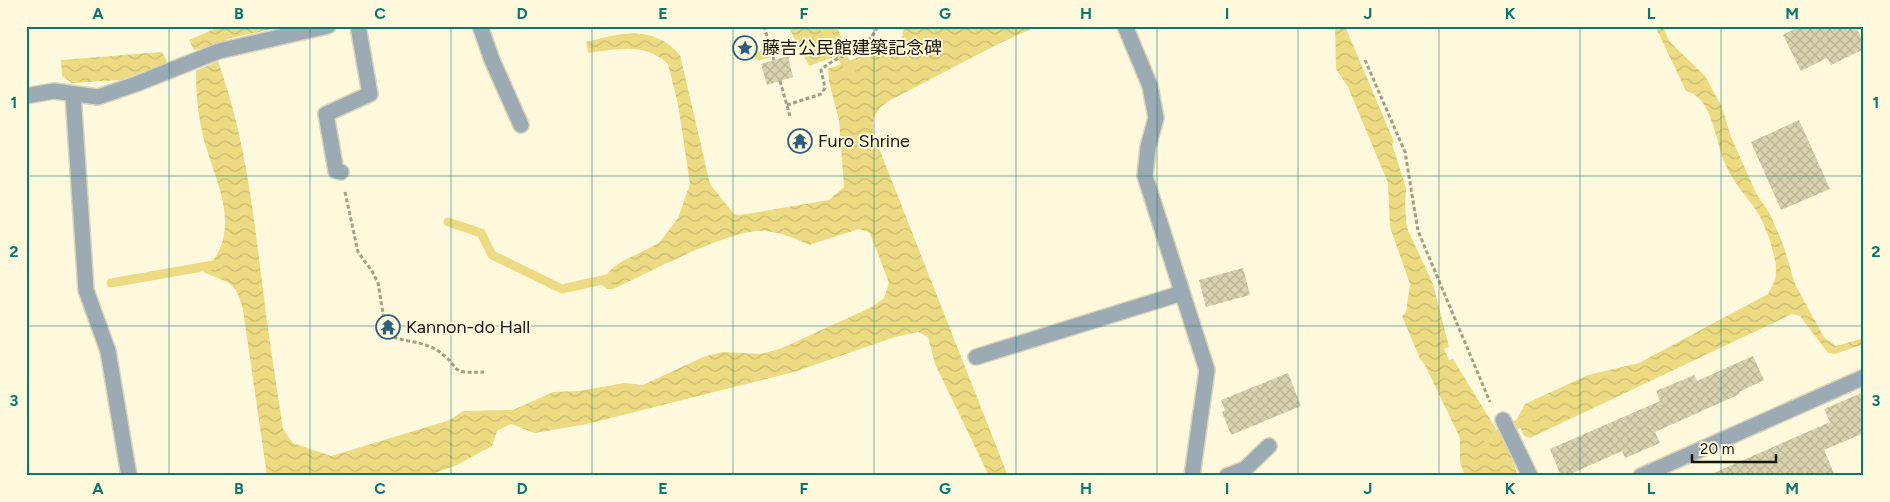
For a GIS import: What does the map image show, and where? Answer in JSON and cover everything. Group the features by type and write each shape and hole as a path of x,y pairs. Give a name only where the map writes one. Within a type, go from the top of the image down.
{"street":[{"path":"26,96 54,91 98,97 219,51 328,26"},
{"path":"341,172 336,171 326,114 370,94 358,26"},
{"path":"480,26 492,60 521,125"},
{"path":"1125,26 1150,86 1156,118 1148,147 1145,176 1207,370 1192,476"},
{"path":"73,94 86,290 108,351 129,476"},
{"path":"976,357 1182,293"},
{"path":"1641,476 1864,377"},
{"path":"1503,420 1516,443 1530,476"},
{"path":"1227,476 1245,469 1269,446"}],"path":[{"path":"764,26 773,58"},
{"path":"787,105 821,94 825,88 821,70 828,63 862,48 872,38 876,27 882,26"},
{"path":"1365,60 1405,152 1418,231 1494,414 1503,420"},
{"path":"780,81 790,116"},
{"path":"341,172 358,252 372,270 378,283 385,325 393,337 438,351 455,370 464,373 484,372"}],"water":[{"path":"221,26 285,26 231,38 210,47 194,50 189,40"},
{"path":"788,26 837,26 847,52 809,66"},
{"path":"904,26 1038,26 998,44 887,102 873,118 873,133 1008,476 989,476 935,364 928,337 918,332 895,337 794,372 587,424 535,433 511,424 497,431 492,446 457,465 427,476 267,476 240,300 230,284 203,272 216,256 223,240 225,223 220,189 201,128 196,71 218,61 234,113 246,166 283,429 293,443 331,456 450,420 463,411 513,410 553,392 579,391 625,383 643,385 703,357 723,352 761,354 782,348 872,307 884,298 889,283 870,233 859,229 809,245 778,233 766,231 751,232 733,236 690,253 613,289 607,289 602,285 609,271 621,262 659,243 678,218 690,184 678,104 668,64 650,52 640,50 620,49 588,53 586,42 624,34 648,35 670,45 680,55 710,184 734,214 740,215 829,200 844,187 839,120 829,82 828,69 901,41"},
{"path":"1335,26 1345,26 1394,142 1392,144 1406,188 1407,228 1433,284 1449,347 1444,349 1449,360 1453,359 1509,450 1518,476 1465,476 1460,462 1460,438 1425,365 1420,359 1402,316 1406,312 1410,284 1390,227 1388,183 1348,87 1336,69"},
{"path":"1655,26 1663,26 1669,41 1705,76 1721,105 1731,137 1756,193 1769,212 1783,244 1795,284 1824,337 1836,346 1864,338 1864,344 1835,354 1828,353 1800,316 1792,314 1530,438 1524,436 1517,419 1525,404 1588,375 1639,363 1768,294 1775,281 1775,258 1763,223 1729,172 1722,157 1708,112 1695,95 1686,91"},
{"path":"162,52 168,63 120,80 72,83 62,76 61,60"}],"building":[{"path":"1800,26 1855,26 1864,43 1864,49 1831,65 1827,58 1801,71 1783,35"},
{"path":"788,56 793,77 767,85 761,64"},
{"path":"1799,120 1830,189 1781,210 1751,142"},
{"path":"1243,268 1250,295 1206,307 1199,280"},
{"path":"1753,356 1764,380 1739,392 1740,394 1655,432 1660,443 1625,458 1622,451 1566,476 1561,476 1550,449 1660,401 1656,391 1694,375 1697,381"},
{"path":"1288,373 1301,406 1231,435 1222,412 1225,410 1221,400"},
{"path":"1864,392 1864,433 1824,450 1835,476 1707,476 1830,422 1824,409"}],"waterway":[{"path":"823,26 851,71"},
{"path":"759,56 809,41"},
{"path":"448,222 481,233 492,255 562,289 616,277"},
{"path":"111,283 219,264"},
{"path":"1488,439 1528,419"}],"place":[{"name":"藤吉公民館建築記念碑","path":"745,48"},
{"name":"Furo Shrine","path":"800,141"},
{"name":"Kannon-do Hall","path":"388,327"}]}
